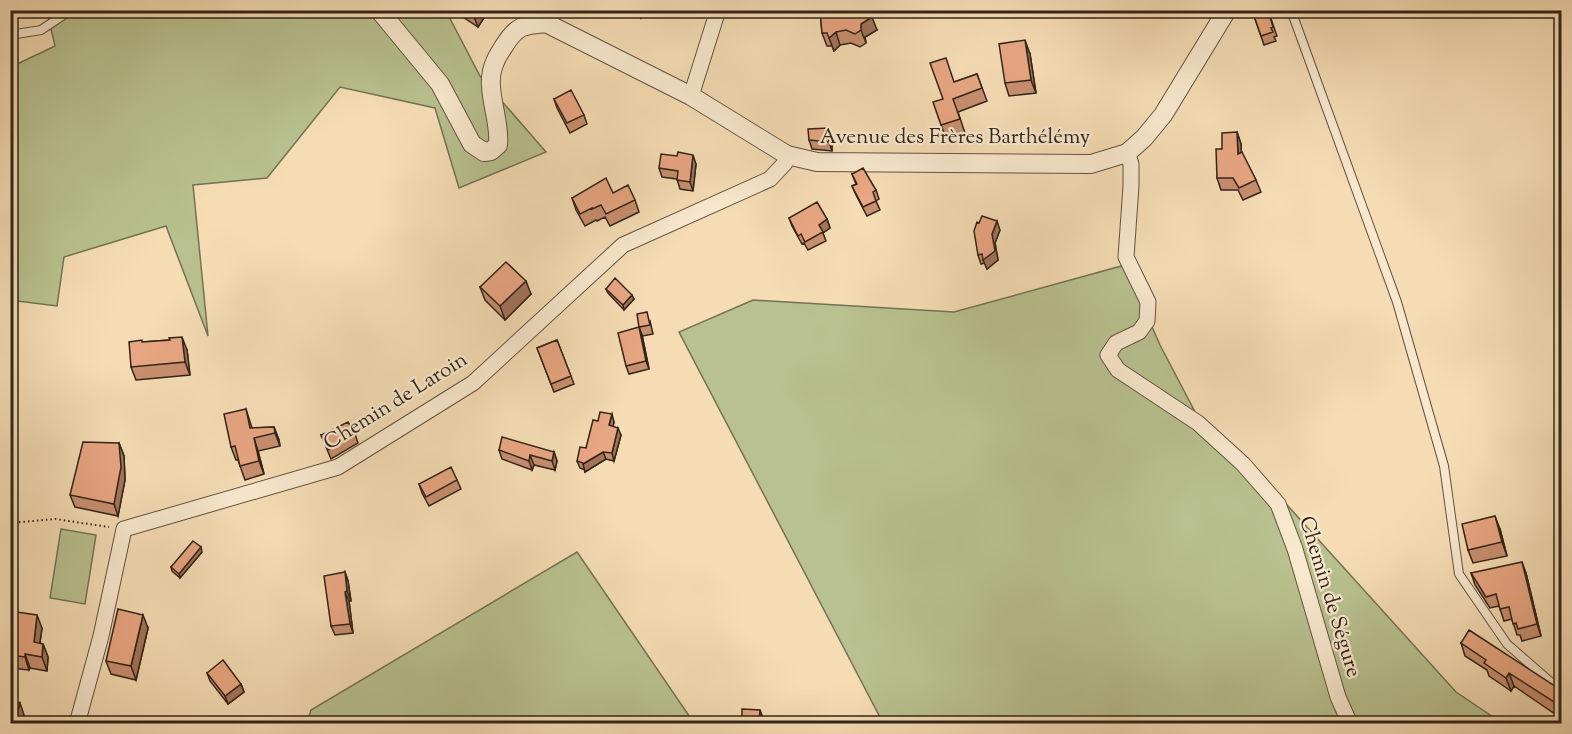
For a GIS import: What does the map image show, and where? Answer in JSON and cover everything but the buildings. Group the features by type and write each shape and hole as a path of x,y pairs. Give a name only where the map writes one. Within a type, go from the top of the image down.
{"street":[{"name":"Avenue des Frères Barthélémy","path":"379,10 440,84 472,144 484,152 491,151 498,145 499,134 491,82 494,63 510,37 519,28 546,22 691,96 787,155 817,162 1091,164 1127,153 1144,138 1163,115 1227,10"},
{"path":"691,96 718,10"},
{"name":"Chemin de Ségure","path":"1127,153 1131,164 1131,186 1126,257 1148,302 1147,321 1139,332 1116,343 1108,355 1118,370 1198,423 1243,464 1278,504 1295,549 1338,697 1350,723"},
{"name":"Chemin de Laroin","path":"124,529 338,466 473,383 623,245 770,179 785,163 787,155"},
{"path":"77,723 102,636 124,529"}],"lane":[{"path":"10,35 41,30 65,14 67,10"},
{"path":"1291,10 1397,302 1444,466 1459,574 1507,645 1562,692"}],"path":[{"path":"10,523 55,519 124,529"}],"green space":[{"path":"47,11 446,11 480,76 546,152 459,188 435,108 340,87 267,178 193,185 208,336 166,226 64,257 57,306 17,301 11,304 11,67 55,46"},
{"path":"1125,265 1160,345 1203,427 1269,485 1456,692 1502,723 883,723 679,332 753,300 954,312"},
{"path":"61,529 96,535 85,604 50,598"},
{"path":"577,552 694,723 307,723 311,710"}]}
